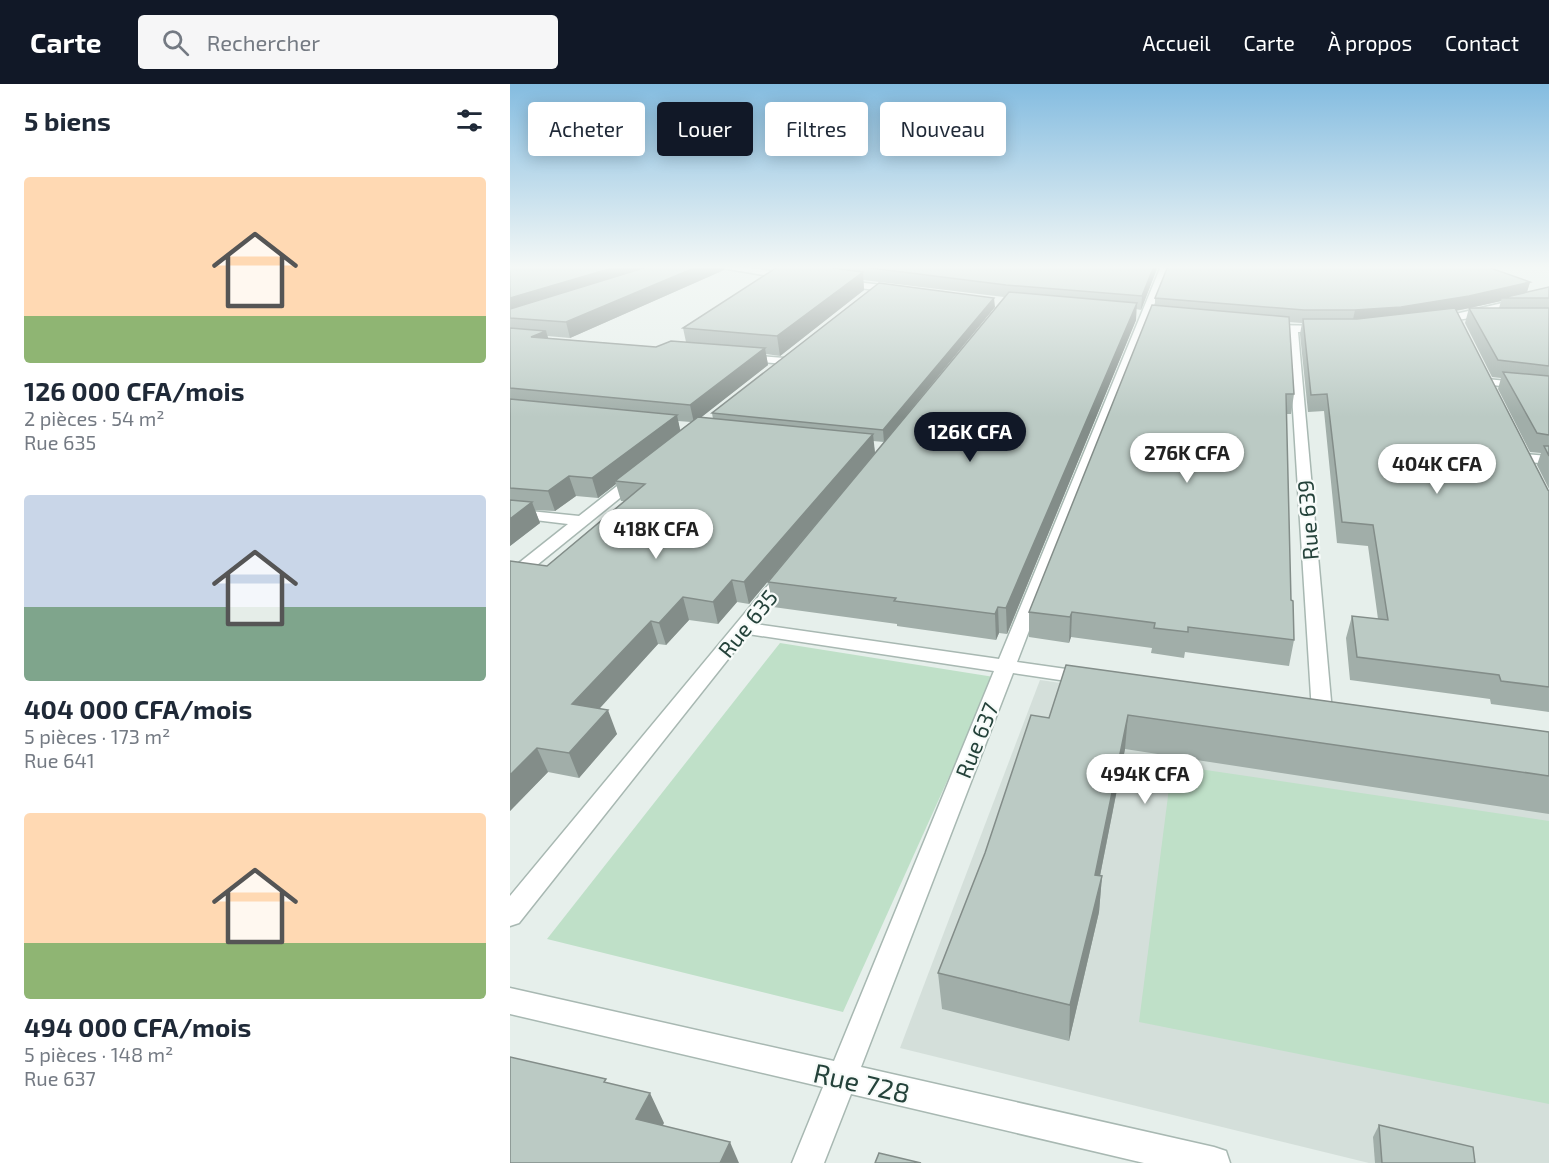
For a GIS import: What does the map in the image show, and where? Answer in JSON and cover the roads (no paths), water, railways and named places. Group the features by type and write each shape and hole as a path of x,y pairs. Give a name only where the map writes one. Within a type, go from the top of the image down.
{"street":[{"name":"Rue 637","path":"808,1163 1145,316"},
{"path":"1458,323 1478,316"},
{"path":"1421,322 1458,323 1499,319"},
{"path":"1257,327 1333,329"},
{"name":"Rue 639","path":"1293,329 1322,712"},
{"path":"736,357 789,357 767,375"},
{"path":"1486,382 1549,388"},
{"path":"1524,458 1549,460"},
{"path":"510,578 645,471"},
{"path":"510,513 581,521"},
{"name":"Rue 635","path":"510,915 793,565"},
{"path":"742,628 1111,681"},
{"path":"1298,708 1345,715"},
{"name":"Rue 728","path":"510,1001 1214,1163"}]}
